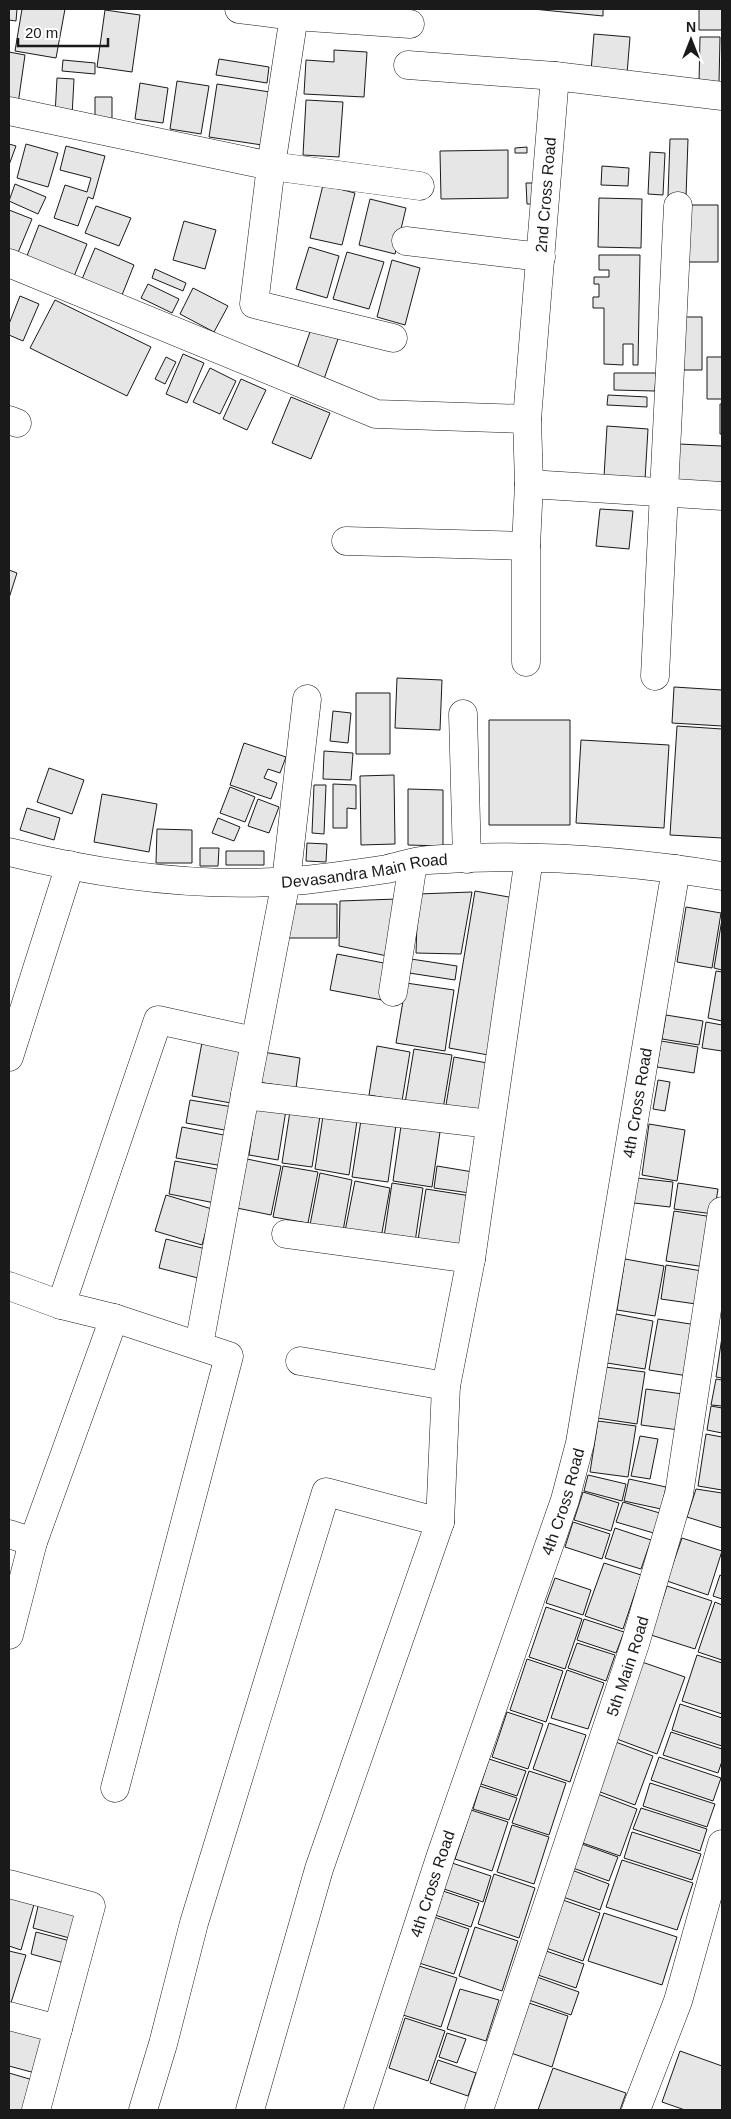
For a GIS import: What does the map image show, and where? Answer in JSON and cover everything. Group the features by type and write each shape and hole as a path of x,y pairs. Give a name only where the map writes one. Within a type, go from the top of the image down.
{"street":[{"path":"240,9 295,12 410,24"},
{"path":"295,12 271,166 254,304 393,338"},
{"path":"408,65 555,76 722,96"},
{"name":"2nd Cross Road","path":"526,662 526,546 529,484 528,419 555,76"},
{"path":"9,111 271,166 420,186"},
{"path":"655,676 678,206"},
{"path":"406,241 541,257"},
{"path":"9,263 376,414 528,419"},
{"path":"529,484 722,496"},
{"path":"346,541 526,546"},
{"path":"199,1345 254,1041 286,881 307,699"},
{"path":"463,714 467,859"},
{"name":"Devasandra Main Road","path":"9,852 127,875 212,883 286,881 350,875 426,860 529,858 676,869 722,876"},
{"path":"250,2110 319,1869 440,1522 446,1386 471,1259 529,858"},
{"path":"393,992 413,863"},
{"path":"9,1057 70,865"},
{"name":"4th Cross Road","path":"358,2110 441,1855 566,1500 580,1443 676,869"},
{"path":"61,1305 158,1020 254,1041"},
{"path":"245,1095 490,1124"},
{"name":"5th Main Road","path":"479,2110 635,1644 679,1494 722,1211"},
{"path":"286,1234 471,1259"},
{"path":"9,1286 61,1305 114,1318 229,1356 115,1788"},
{"path":"9,1635 21,1538 114,1318"},
{"path":"300,1360 446,1386"},
{"path":"143,2110 163,2044 194,1923 326,1492 440,1522"},
{"path":"636,2110 678,2002 722,1844"},
{"path":"9,1884 91,1906 36,2110"},
{"path":"9,2016 58,2029"}],"building":[{"path":"9,9 17,9 16,21 9,20"},
{"path":"22,9 65,9 56,58 15,51"},
{"path":"533,9 603,9 603,16"},
{"path":"699,9 722,9 722,30 699,30"},
{"path":"105,10 140,15 132,72 97,67"},
{"path":"594,34 630,37 627,74 591,71"},
{"path":"700,37 720,37 719,83 699,83"},
{"path":"334,50 367,52 364,97 304,94 306,60 334,62"},
{"path":"9,52 25,55 18,104 9,102"},
{"path":"219,59 269,67 267,83 216,75"},
{"path":"63,60 95,63 95,74 62,71"},
{"path":"57,78 74,79 72,116 55,115"},
{"path":"177,81 209,86 201,134 170,129"},
{"path":"140,83 168,88 163,123 135,119"},
{"path":"217,84 270,92 262,145 209,137"},
{"path":"95,97 112,97 112,122 95,122"},
{"path":"306,100 343,102 339,157 303,155"},
{"path":"670,139 688,139 686,197 668,196"},
{"path":"9,144 16,146 9,165"},
{"path":"26,144 58,153 48,187 17,178"},
{"path":"66,146 105,156 93,199 88,197 78,226 54,218 65,185 87,192 91,178 60,170"},
{"path":"527,147 527,153 515,153 515,148"},
{"path":"508,150 508,198 441,199 440,151"},
{"path":"650,152 665,153 663,195 648,194"},
{"path":"602,166 629,168 628,186 601,185"},
{"path":"526,183 537,183 538,204 527,204"},
{"path":"15,184 46,197 38,214 9,201"},
{"path":"323,185 355,193 342,245 310,238"},
{"path":"599,198 642,199 641,248 598,247"},
{"path":"370,199 406,208 395,254 359,245"},
{"path":"683,205 718,205 718,262 683,262"},
{"path":"96,206 131,218 119,246 85,233"},
{"path":"9,210 32,219 17,255 9,252"},
{"path":"184,221 216,230 205,269 173,260"},
{"path":"39,225 87,244 73,279 25,261"},
{"path":"309,247 339,256 327,298 296,289"},
{"path":"95,248 134,265 120,300 80,284"},
{"path":"347,252 384,262 369,309 333,299"},
{"path":"599,255 640,255 638,365 633,365 633,344 623,344 623,365 604,364 604,308 593,308 593,297 599,297 599,284 594,284 594,277 609,277 609,270 599,270"},
{"path":"392,260 420,268 405,325 377,317"},
{"path":"155,269 186,283 183,291 152,278"},
{"path":"148,284 179,299 172,313 141,298"},
{"path":"193,288 228,306 214,332 180,314"},
{"path":"20,296 39,304 23,341 9,335 9,324"},
{"path":"55,300 151,347 127,396 30,348"},
{"path":"679,317 702,317 702,370 677,370"},
{"path":"311,329 338,339 324,379 297,369"},
{"path":"183,354 204,363 187,403 166,394"},
{"path":"166,357 176,362 165,384 155,379"},
{"path":"707,357 722,357 722,399 707,399"},
{"path":"210,368 236,381 220,414 193,402"},
{"path":"614,373 656,373 655,391 614,390"},
{"path":"241,379 266,390 247,430 223,419"},
{"path":"608,395 647,397 647,407 607,405"},
{"path":"291,397 330,413 311,459 272,443"},
{"path":"720,404 722,404 722,434 720,434"},
{"path":"607,426 648,429 645,480 604,477"},
{"path":"679,444 722,446 722,483 678,481"},
{"path":"600,509 633,511 629,549 596,546"},
{"path":"9,570 17,573 9,598"},
{"path":"397,678 442,680 440,730 395,728"},
{"path":"674,687 722,690 722,726 672,723"},
{"path":"356,693 390,693 390,754 356,754"},
{"path":"333,711 351,713 348,743 330,741"},
{"path":"489,720 570,720 570,825 489,825"},
{"path":"677,726 722,729 722,838 670,835"},
{"path":"581,740 669,745 664,828 576,823"},
{"path":"244,743 286,757 280,773 268,769 264,778 277,783 271,799 230,785"},
{"path":"324,751 353,753 351,780 323,779"},
{"path":"49,768 84,780 72,814 37,802"},
{"path":"394,775 395,844 361,845 360,776"},
{"path":"333,784 356,785 356,809 347,808 347,828 333,828"},
{"path":"314,785 326,785 324,834 312,833"},
{"path":"230,787 255,797 245,822 220,813"},
{"path":"408,789 443,790 443,846 408,845"},
{"path":"102,794 157,804 149,852 94,842"},
{"path":"258,799 279,807 269,833 248,826"},
{"path":"27,808 60,818 54,840 20,830"},
{"path":"218,818 240,827 234,841 212,833"},
{"path":"157,829 192,830 192,863 156,863"},
{"path":"307,843 327,844 326,862 306,861"},
{"path":"200,848 219,848 218,866 200,866"},
{"path":"226,851 264,851 264,865 226,865"},
{"path":"475,891 520,899 494,1056 449,1048"},
{"path":"472,892 461,954 416,953 418,894"},
{"path":"397,899 392,957 339,946 340,901"},
{"path":"286,904 337,904 337,938 282,938"},
{"path":"686,907 721,913 712,968 677,962"},
{"path":"722,919 722,970 714,968"},
{"path":"337,954 389,964 382,1000 330,990"},
{"path":"411,959 457,966 455,980 409,973"},
{"path":"716,971 722,972 722,1021 708,1018"},
{"path":"406,983 454,990 445,1051 396,1043"},
{"path":"666,1015 703,1021 699,1045 662,1039"},
{"path":"706,1022 722,1025 722,1051 702,1048"},
{"path":"203,1037 242,1045 231,1103 192,1096"},
{"path":"661,1041 698,1047 694,1073 657,1067"},
{"path":"377,1046 410,1052 402,1101 369,1095"},
{"path":"414,1049 452,1055 443,1109 405,1103"},
{"path":"263,1052 300,1058 296,1088 258,1082"},
{"path":"454,1057 493,1064 485,1112 446,1105"},
{"path":"658,1080 670,1082 665,1111 653,1109"},
{"path":"190,1100 233,1107 230,1131 186,1123"},
{"path":"256,1106 286,1110 278,1160 249,1155"},
{"path":"290,1111 320,1116 312,1167 282,1163"},
{"path":"323,1116 357,1121 349,1175 315,1169"},
{"path":"361,1120 396,1125 388,1182 352,1177"},
{"path":"649,1124 685,1130 677,1181 642,1175"},
{"path":"401,1126 440,1132 432,1187 393,1181"},
{"path":"182,1127 229,1136 223,1166 176,1158"},
{"path":"242,1158 281,1166 271,1215 232,1207"},
{"path":"175,1161 222,1170 215,1203 169,1194"},
{"path":"283,1166 318,1172 308,1223 273,1217"},
{"path":"437,1166 473,1172 470,1193 434,1188"},
{"path":"320,1173 352,1180 343,1231 310,1225"},
{"path":"637,1178 673,1182 670,1207 634,1203"},
{"path":"355,1181 390,1188 381,1238 345,1231"},
{"path":"392,1183 423,1188 415,1242 384,1237"},
{"path":"678,1183 718,1189 714,1214 674,1209"},
{"path":"426,1189 471,1196 464,1247 418,1240"},
{"path":"166,1195 212,1209 202,1245 155,1231"},
{"path":"674,1211 713,1217 705,1267 666,1261"},
{"path":"166,1239 206,1249 198,1278 159,1268"},
{"path":"625,1259 664,1266 655,1316 617,1310"},
{"path":"666,1265 702,1271 696,1304 661,1299"},
{"path":"616,1314 653,1321 645,1369 607,1363"},
{"path":"658,1319 697,1325 688,1376 649,1370"},
{"path":"722,1337 722,1378 716,1377"},
{"path":"605,1367 645,1372 637,1424 597,1418"},
{"path":"716,1379 722,1380 722,1406 711,1405"},
{"path":"646,1389 683,1394 679,1430 641,1425"},
{"path":"711,1406 722,1408 722,1433 707,1430"},
{"path":"598,1421 636,1426 628,1477 590,1472"},
{"path":"706,1434 722,1437 722,1490 698,1486"},
{"path":"640,1436 658,1439 650,1479 631,1476"},
{"path":"588,1475 626,1484 622,1501 584,1491"},
{"path":"629,1479 666,1487 661,1509 624,1501"},
{"path":"696,1489 722,1493 722,1528 687,1517"},
{"path":"583,1492 619,1503 611,1531 574,1520"},
{"path":"623,1502 663,1514 657,1534 616,1522"},
{"path":"573,1522 610,1534 602,1559 565,1547"},
{"path":"615,1528 651,1540 641,1569 605,1558"},
{"path":"682,1538 722,1551 708,1595 667,1581"},
{"path":"604,1563 641,1575 623,1629 585,1616"},
{"path":"720,1575 722,1576 722,1599 713,1596"},
{"path":"555,1578 591,1590 583,1615 546,1603"},
{"path":"667,1586 712,1601 695,1649 651,1635"},
{"path":"715,1602 722,1605 722,1660 698,1652"},
{"path":"546,1607 582,1619 565,1669 529,1657"},
{"path":"584,1619 624,1632 616,1653 577,1640"},
{"path":"577,1643 615,1655 606,1681 568,1668"},
{"path":"697,1655 722,1663 722,1714 682,1701"},
{"path":"527,1659 563,1671 546,1722 510,1710"},
{"path":"642,1662 685,1677 657,1754 614,1738"},
{"path":"567,1670 604,1683 588,1729 551,1718"},
{"path":"680,1704 722,1718 722,1746 672,1730"},
{"path":"507,1712 543,1724 528,1769 492,1757"},
{"path":"549,1723 586,1735 570,1782 533,1769"},
{"path":"671,1732 722,1749 722,1761 718,1773 663,1755"},
{"path":"613,1741 653,1756 635,1805 595,1790"},
{"path":"659,1757 721,1778 713,1801 651,1780"},
{"path":"489,1759 526,1771 517,1796 481,1784"},
{"path":"529,1771 566,1783 549,1835 512,1823"},
{"path":"650,1783 715,1804 707,1827 643,1806"},
{"path":"480,1786 517,1798 509,1820 473,1809"},
{"path":"595,1793 637,1809 620,1856 577,1841"},
{"path":"641,1808 707,1829 700,1851 633,1829"},
{"path":"471,1810 508,1822 492,1871 455,1859"},
{"path":"512,1825 549,1837 534,1884 497,1872"},
{"path":"632,1832 701,1854 692,1880 624,1858"},
{"path":"579,1843 618,1857 609,1881 570,1867"},
{"path":"622,1860 693,1883 677,1930 606,1907"},
{"path":"449,1862 491,1876 483,1902 441,1888"},
{"path":"569,1869 609,1884 600,1910 560,1896"},
{"path":"494,1874 535,1888 519,1938 478,1924"},
{"path":"443,1891 479,1903 471,1927 435,1915"},
{"path":"9,1894 35,1901 21,1950 9,1946"},
{"path":"560,1899 600,1913 583,1961 543,1947"},
{"path":"39,1902 80,1913 73,1939 33,1928"},
{"path":"604,1913 677,1937 662,1985 588,1961"},
{"path":"434,1917 469,1929 454,1974 419,1963"},
{"path":"475,1927 518,1941 502,1991 459,1976"},
{"path":"36,1932 74,1942 68,1964 31,1954"},
{"path":"543,1950 584,1964 576,1988 535,1974"},
{"path":"9,1951 26,1955 10,2006 9,2006"},
{"path":"419,1966 457,1978 441,2027 403,2015"},
{"path":"534,1976 579,1992 571,2015 526,1999"},
{"path":"460,1989 499,2000 486,2041 447,2029"},
{"path":"526,2002 568,2016 552,2067 508,2052"},
{"path":"405,2018 445,2031 428,2081 389,2068"},
{"path":"9,2028 44,2037 35,2073 9,2066"},
{"path":"447,2033 466,2039 457,2063 439,2057"},
{"path":"680,2051 722,2066 722,2110 685,2110 662,2102"},
{"path":"438,2060 476,2073 468,2096 430,2083"},
{"path":"553,2068 626,2093 620,2110 538,2110"},
{"path":"9,2073 33,2080 25,2110 9,2110"}]}
